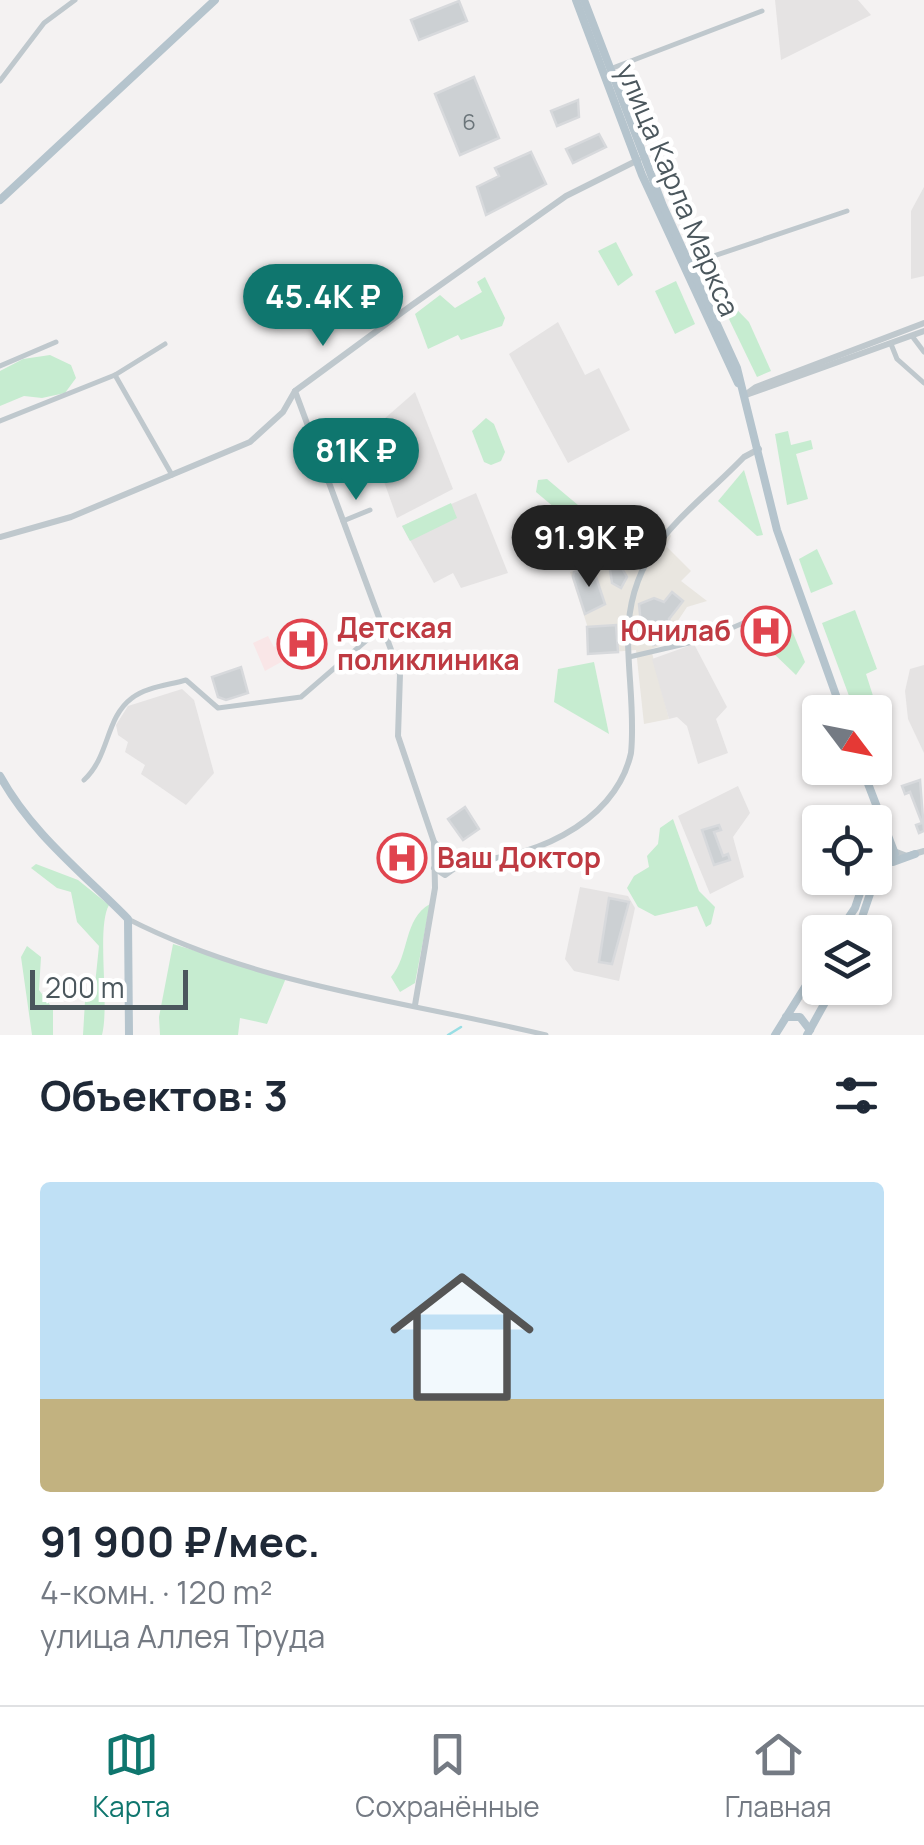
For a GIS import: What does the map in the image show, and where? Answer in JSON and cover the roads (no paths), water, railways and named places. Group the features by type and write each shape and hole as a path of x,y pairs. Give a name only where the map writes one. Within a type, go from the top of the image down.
{"main road":[{"path":"0,200 216,0"},
{"name":"улица Карла Маркса","path":"576,0 640,159 745,395"},
{"name":"улица Карла Маркса","path":"584,0 640,159 737,368 786,558 836,695"},
{"path":"0,776 27,818 76,872 128,919 128,1035"},
{"path":"868,785 894,850 892,854"},
{"path":"874,800 874,805"},
{"path":"892,862 920,853"},
{"path":"775,1035 802,992"},
{"path":"809,1033 824,1005"},
{"path":"786,1017 800,1017 809,1033"}],"street":[{"path":"0,82 44,23 75,0"},
{"path":"610,70 762,11"},
{"path":"0,537 71,517 256,438 283,412 294,391 541,212 640,159"},
{"path":"690,264 846,212"},
{"path":"745,395 756,387 924,323"},
{"path":"745,395 924,331"},
{"path":"912,336 924,352"},
{"path":"0,366 56,342"},
{"path":"0,421 115,375 165,344"},
{"path":"891,344 897,358 924,383"},
{"path":"115,375 172,475"},
{"path":"294,391 402,685 398,736 434,842 435,888 415,1004"},
{"path":"435,888 468,861 534,848 595,814 623,776 634,730 628,657 632,590 648,556 744,457 759,449"},
{"path":"344,521 370,510"},
{"path":"628,657 706,638 755,618"},
{"path":"84,780 108,744 113,718 133,697 186,680 218,708 301,697 382,627"},
{"path":"434,842 448,856 468,861"},
{"path":"894,850 920,853"},
{"path":"434,865 448,856"},
{"path":"448,856 450,873"},
{"path":"434,865 441,875 450,873"},
{"path":"128,919 184,948 238,966 546,1035"}],"waterway":[{"path":"448,1035 461,1027"}],"place":[{"name":"Юнилаб","path":"766,631"},
{"name":"Детская поликлиника","path":"302,644"},
{"name":"Ваш Доктор","path":"402,858"}]}
